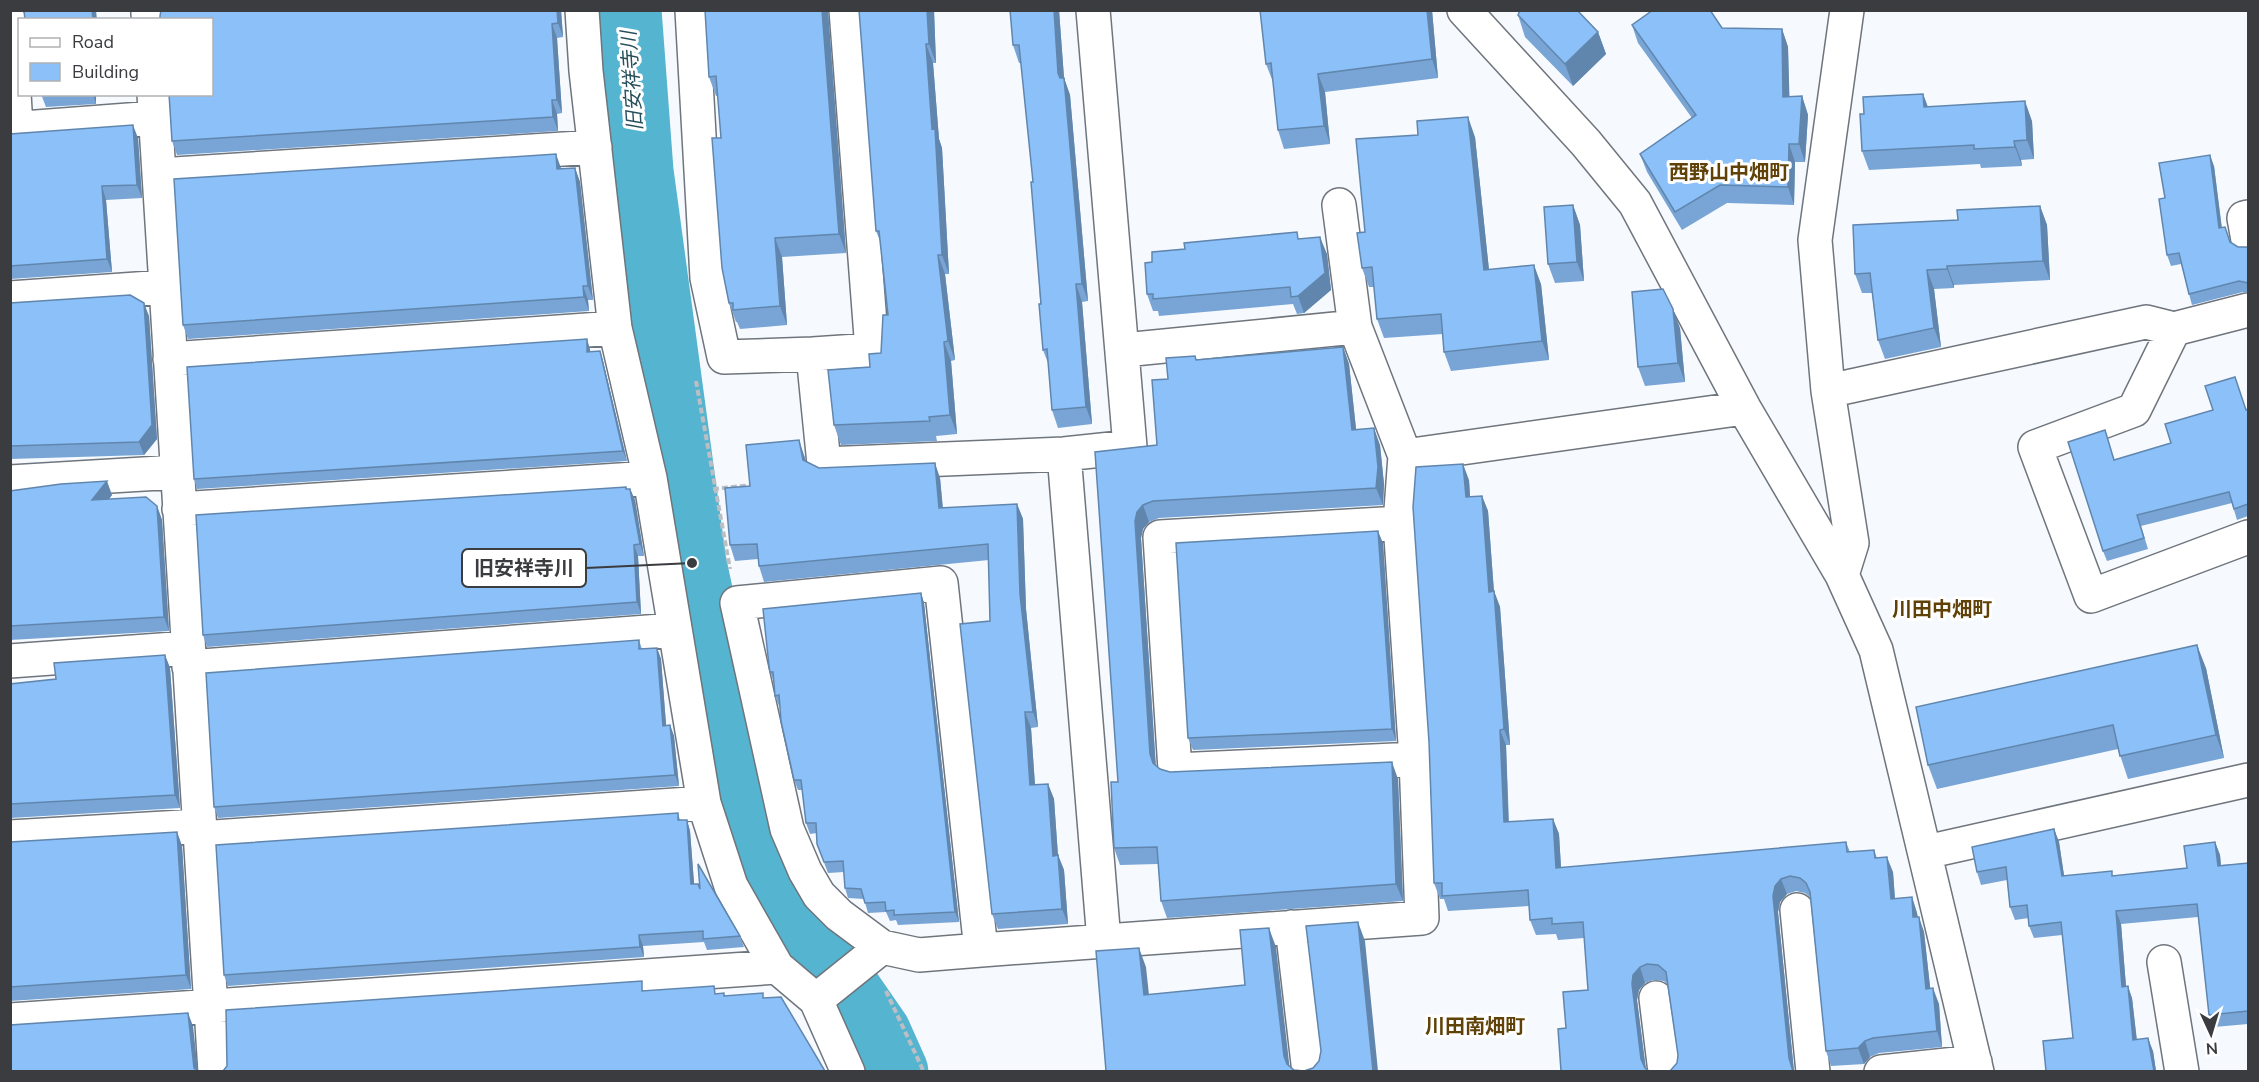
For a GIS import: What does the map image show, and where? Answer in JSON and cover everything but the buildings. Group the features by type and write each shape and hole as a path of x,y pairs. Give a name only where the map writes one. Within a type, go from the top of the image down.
{"street":[{"path":"582,10 615,328 650,478 704,803 731,886 777,967 819,997 848,1071"},
{"path":"692,10 707,278 724,357 872,350 846,10"},
{"path":"813,354 824,464 1064,454 1130,447 1124,350 1093,10"},
{"path":"1464,10 1586,144 1635,203 1744,408 1842,575 1876,650 1976,1067 1881,1071"},
{"path":"1842,575 1852,543 1828,392 1815,240 1847,10"},
{"path":"10,22 13,129 154,106 215,1071"},
{"path":"159,176 595,147"},
{"path":"819,997 871,955 919,955 1422,918 1416,759 1400,523 1405,456 1354,327 1339,205"},
{"path":"2248,217 2244,218 2248,240"},
{"path":"10,298 165,287"},
{"path":"1828,392 2146,322 2174,330 2248,310"},
{"path":"1124,350 1354,327"},
{"path":"170,359 615,328"},
{"path":"2174,330 2134,410 2035,447 2091,596 2248,537"},
{"path":"1405,456 1744,408"},
{"path":"1064,454 1104,941"},
{"path":"10,482 177,472"},
{"path":"179,509 650,478"},
{"path":"1400,523 1160,537 1175,770 1416,759"},
{"path":"871,955 839,915 819,895 805,871 787,829 737,603 941,583 981,950"},
{"path":"10,661 189,658 674,630"},
{"path":"1926,852 2248,780"},
{"path":"10,837 200,832 704,803"},
{"path":"1797,910 1813,1071"},
{"path":"1292,927 1309,1071"},
{"path":"2164,962 2182,1071"},
{"path":"10,1020 777,967"},
{"path":"1656,998 1665,1071"}],"path":[{"path":"713,489 755,485"},
{"path":"871,955 924,1071"}],"waterway":[{"name":"旧安祥寺川","path":"627,10 639,171 692,563 738,779 753,837 777,897 797,931 823,956 877,1034 894,1072"}],"place":[{"name":"旧安祥寺川","path":"692,563"}],"district":[{"name":"西野山中畑町","path":"1729,172"},
{"name":"川田中畑町","path":"1942,609"},
{"name":"川田南畑町","path":"1475,1026"}]}
